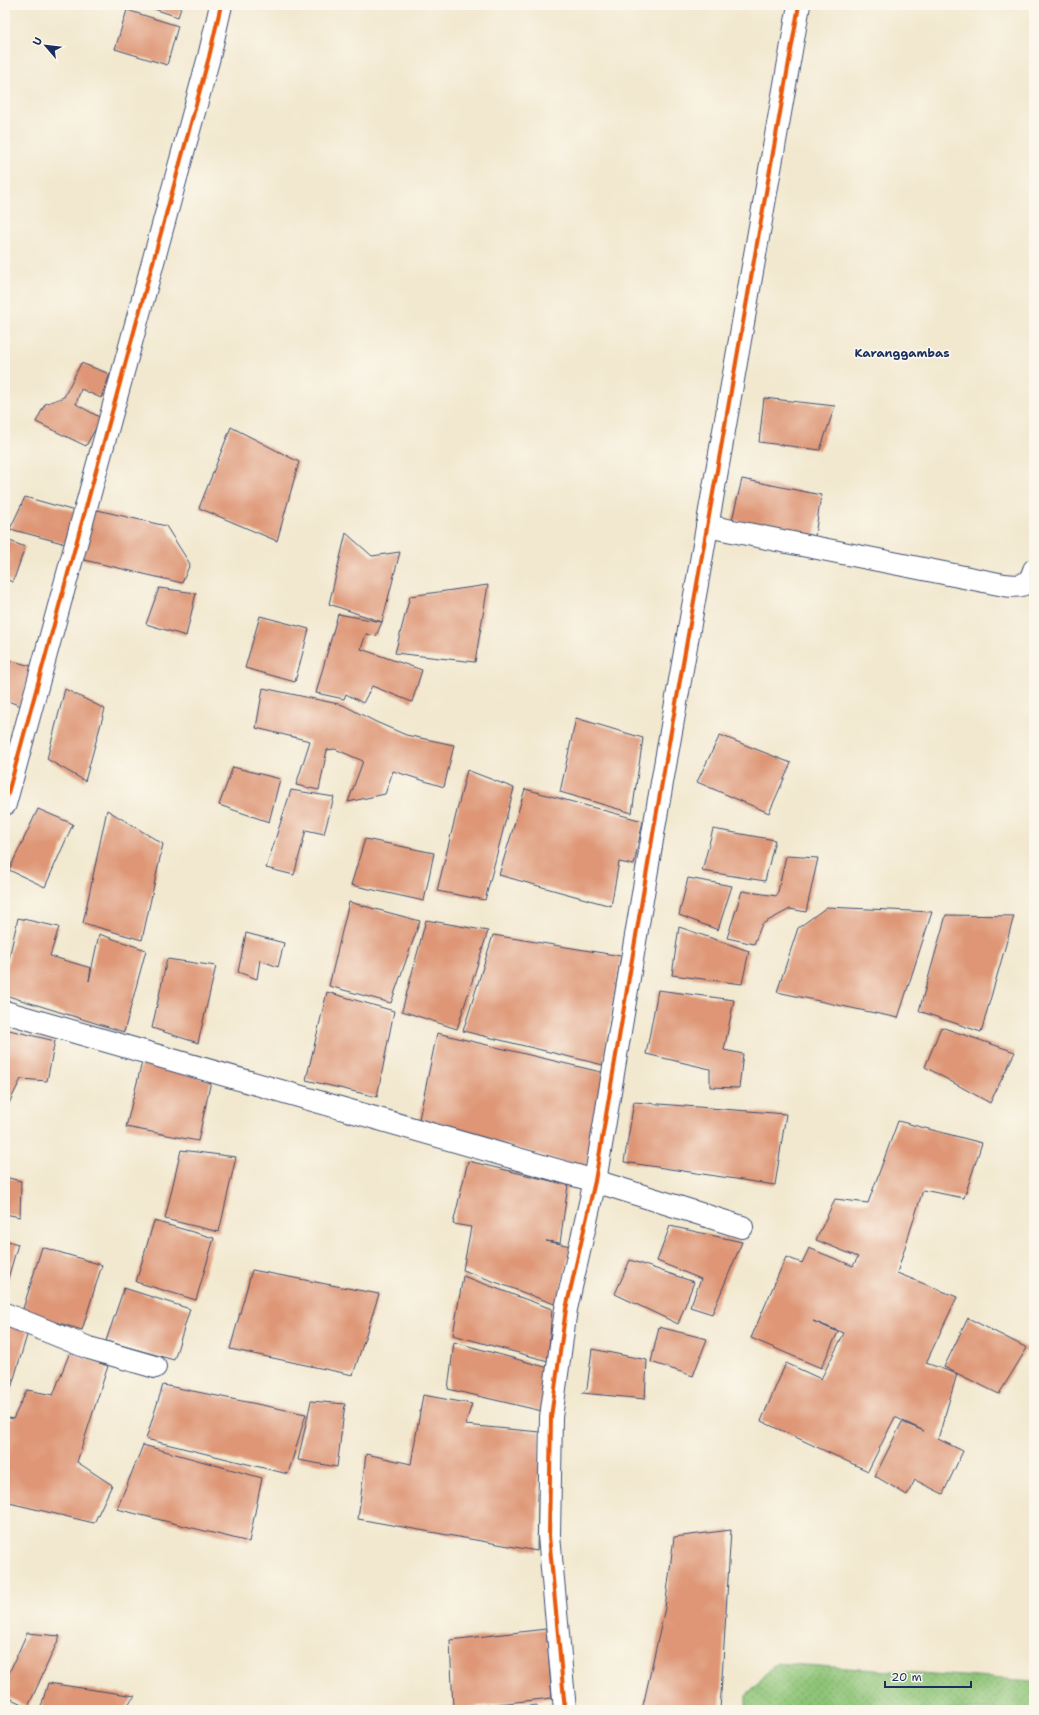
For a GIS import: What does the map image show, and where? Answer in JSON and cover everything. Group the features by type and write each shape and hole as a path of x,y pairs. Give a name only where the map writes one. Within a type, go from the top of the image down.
{"street":[{"path":"5,804 209,56 221,5"},
{"path":"565,1710 549,1536 551,1417 566,1309 595,1180 707,526 799,5"},
{"path":"707,526 1004,585 1019,587 1027,582 1032,576 1034,570"},
{"path":"5,1012 595,1180 742,1227"},
{"path":"5,1314 89,1348 155,1367"}],"green space":[{"path":"776,1663 1034,1681 1034,1710 746,1710 746,1696"}],"building":[{"path":"142,5 182,5 178,17"},
{"path":"127,10 178,26 167,65 115,49"},
{"path":"81,363 110,374 101,398 81,389 76,404 101,418 86,446 36,422 45,404 64,397"},
{"path":"764,398 835,406 820,450 759,442"},
{"path":"231,427 299,462 277,541 199,508"},
{"path":"742,479 821,495 815,536 732,520"},
{"path":"25,497 75,511 66,544 10,529"},
{"path":"93,509 166,526 190,564 182,583 80,559"},
{"path":"346,533 372,556 400,552 382,622 329,604"},
{"path":"5,539 25,547 13,582 5,579"},
{"path":"488,585 475,662 395,653 410,596"},
{"path":"159,588 196,593 186,636 146,624"},
{"path":"338,614 382,622 376,636 366,634 361,649 422,670 412,702 372,686 363,703 346,694 344,699 316,693"},
{"path":"260,616 309,629 295,682 245,668"},
{"path":"5,659 31,666 21,706 5,700"},
{"path":"263,688 343,705 406,735 454,745 444,787 393,771 385,794 348,802 363,761 335,749 327,750 319,790 296,785 310,741 256,728"},
{"path":"65,689 105,709 85,781 47,759"},
{"path":"576,718 643,738 632,813 560,792"},
{"path":"720,735 791,763 769,813 697,782"},
{"path":"233,767 280,779 269,822 219,805"},
{"path":"467,770 514,788 485,900 437,891"},
{"path":"525,789 643,821 634,865 619,862 611,906 499,875"},
{"path":"291,790 334,797 324,834 306,830 294,875 266,868"},
{"path":"38,809 73,824 45,887 9,870"},
{"path":"107,810 163,844 142,940 83,923"},
{"path":"713,829 775,840 765,881 702,871"},
{"path":"365,839 434,853 424,901 351,885"},
{"path":"786,856 818,858 806,912 790,909 762,924 754,944 727,938 742,891 777,896"},
{"path":"688,878 732,886 718,930 679,915"},
{"path":"349,902 420,921 391,1003 329,986"},
{"path":"827,907 932,912 898,1018 777,992 798,928"},
{"path":"946,915 1014,916 981,1032 919,1011"},
{"path":"18,918 59,927 50,956 91,968 89,981 99,934 146,950 124,1032 5,995 5,976"},
{"path":"426,920 488,931 457,1029 402,1011"},
{"path":"679,927 749,951 742,984 672,975"},
{"path":"246,933 284,943 278,967 260,960 257,979 238,972"},
{"path":"493,935 621,956 603,1065 463,1031"},
{"path":"167,959 216,966 198,1043 152,1028"},
{"path":"658,990 734,1000 724,1050 743,1054 739,1088 710,1087 710,1069 646,1054"},
{"path":"327,992 394,1011 377,1097 306,1080"},
{"path":"941,1027 1015,1052 990,1103 925,1067"},
{"path":"5,1029 55,1041 47,1081 21,1079 8,1105 5,1105"},
{"path":"437,1033 605,1073 586,1168 419,1119"},
{"path":"142,1062 211,1081 198,1141 126,1127"},
{"path":"634,1102 786,1114 775,1185 624,1162"},
{"path":"898,1121 982,1143 964,1198 923,1190 897,1273 957,1297 926,1363 957,1374 938,1439 963,1451 943,1494 915,1480 907,1495 875,1476 902,1422 924,1431 895,1417 868,1471 761,1421 786,1363 821,1379 844,1333 813,1321 838,1332 821,1368 751,1338 786,1257 802,1263 809,1248 853,1266 858,1257 816,1240 835,1199 868,1203"},
{"path":"181,1150 236,1157 219,1232 165,1219"},
{"path":"468,1161 568,1185 560,1243 546,1241 571,1246 557,1305 463,1270 471,1227 453,1224"},
{"path":"5,1177 21,1181 20,1217 5,1214"},
{"path":"154,1221 214,1238 196,1300 136,1282"},
{"path":"670,1226 742,1242 712,1314 690,1307 701,1279 657,1261"},
{"path":"5,1240 18,1244 5,1289"},
{"path":"42,1247 102,1265 82,1330 22,1312"},
{"path":"630,1260 694,1282 678,1324 615,1294"},
{"path":"252,1270 379,1294 353,1375 230,1349"},
{"path":"463,1276 552,1309 548,1361 453,1335"},
{"path":"124,1288 190,1309 174,1360 106,1341"},
{"path":"968,1318 1027,1348 999,1394 944,1367"},
{"path":"5,1323 28,1332 9,1395 5,1393"},
{"path":"659,1327 707,1339 693,1376 651,1362"},
{"path":"454,1342 549,1368 542,1411 448,1389"},
{"path":"592,1349 647,1360 645,1399 582,1393 587,1389"},
{"path":"70,1352 108,1366 77,1462 112,1485 94,1523 5,1502 5,1417 13,1419 27,1390 53,1395"},
{"path":"163,1385 306,1414 288,1474 146,1439"},
{"path":"423,1395 472,1404 465,1425 540,1432 537,1551 358,1519 366,1454 411,1464"},
{"path":"311,1401 345,1404 337,1467 298,1460"},
{"path":"143,1445 262,1478 249,1542 117,1509"},
{"path":"731,1530 720,1710 642,1710 665,1608 674,1537"},
{"path":"546,1629 552,1698 453,1709 450,1640"},
{"path":"27,1633 60,1636 28,1707 5,1696 5,1682"},
{"path":"48,1683 135,1696 123,1710 40,1710"},
{"path":"537,1705 537,1710 505,1710 505,1709"}],"cycle path":[{"path":"5,804 209,57 221,5"},
{"path":"565,1710 549,1536 551,1417 566,1309 595,1181 654,828 799,5"}],"district":[{"name":"Karanggambas","path":"902,353"}]}
